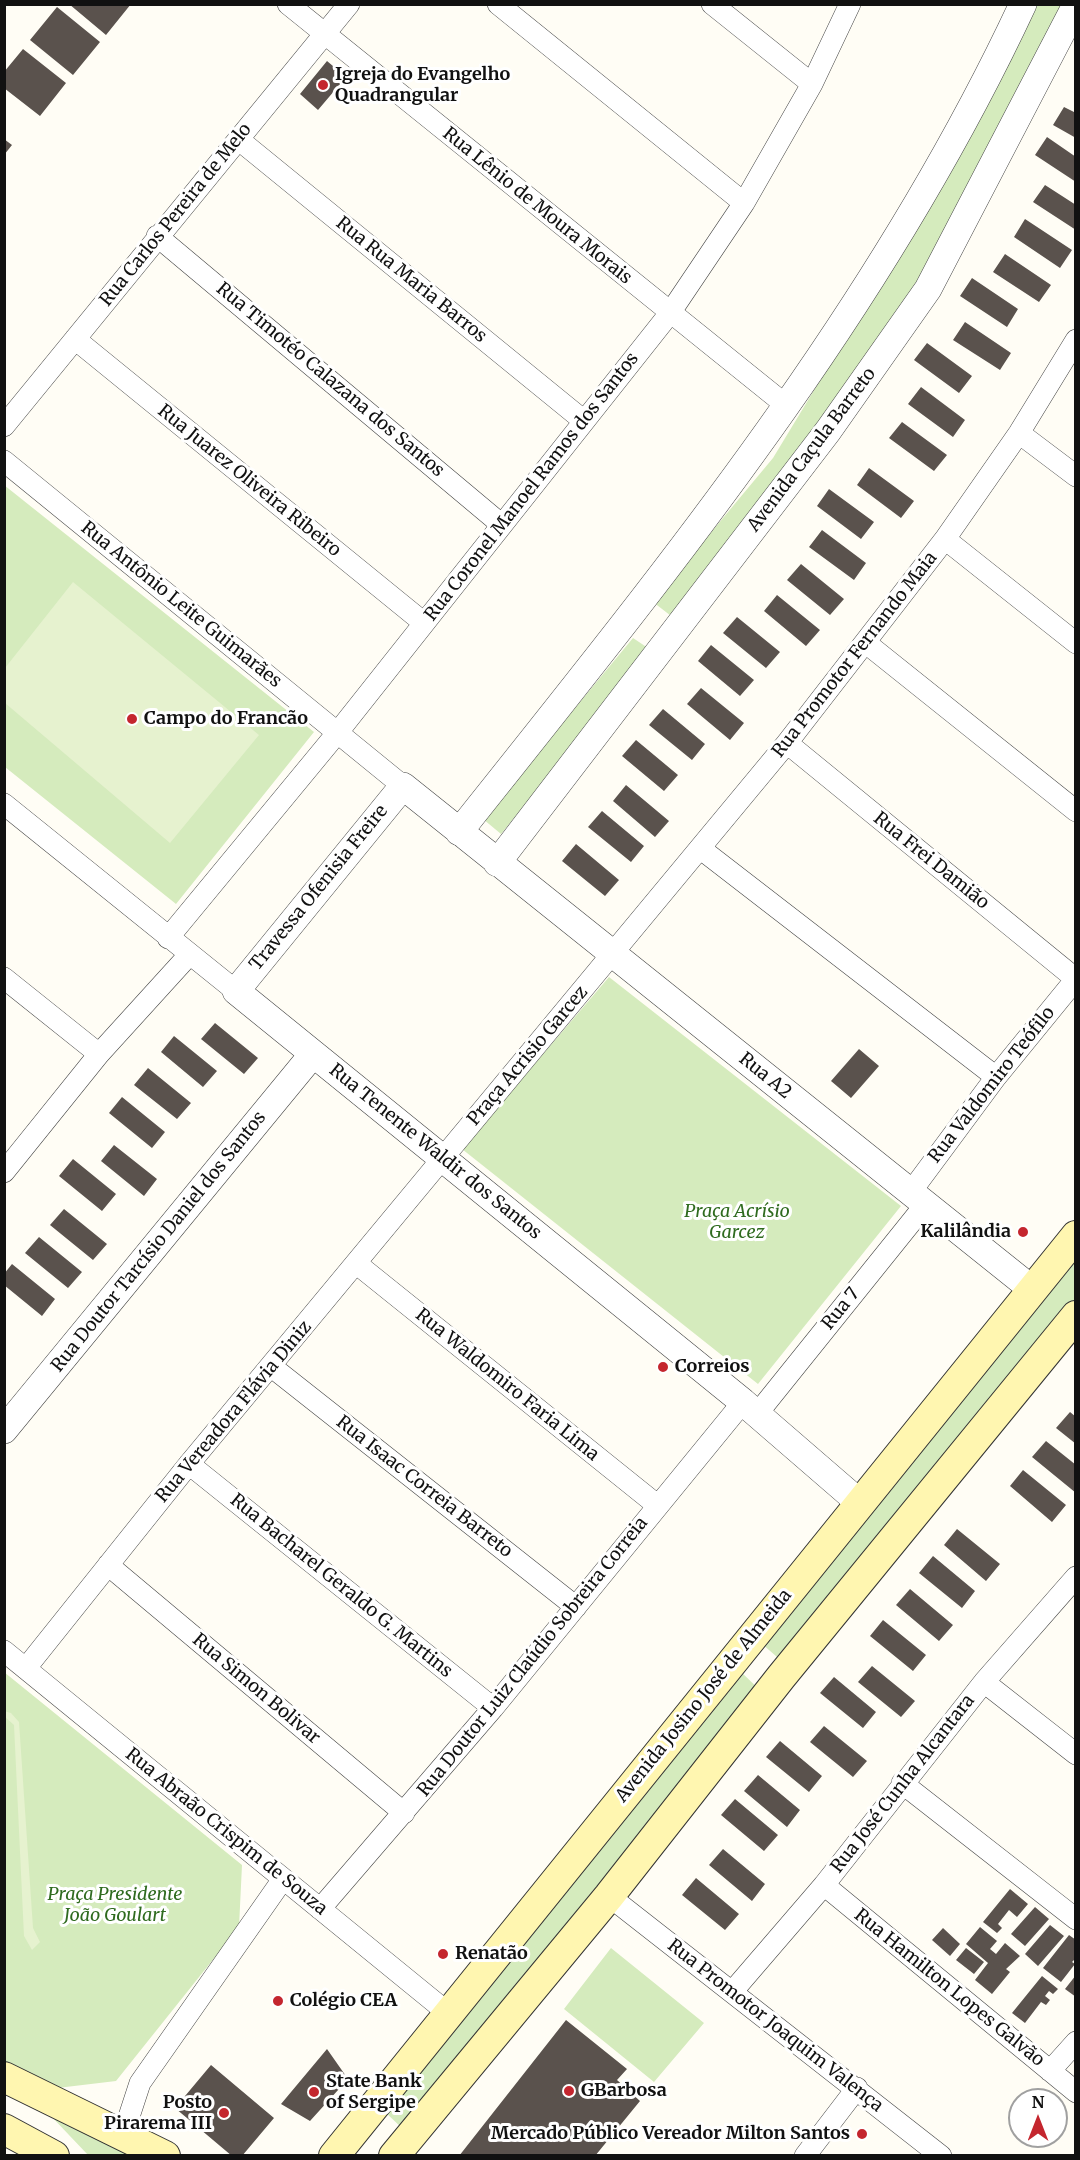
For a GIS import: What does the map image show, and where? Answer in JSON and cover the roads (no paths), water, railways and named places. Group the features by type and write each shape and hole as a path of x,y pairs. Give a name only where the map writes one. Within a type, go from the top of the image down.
{"main road":[{"name":"Avenida Josino José de Almeida","path":"334,2156 1076,1236"},
{"path":"366,2115 400,2148 609,1896 781,1677 1076,1316"},
{"path":"743,1647 755,1665 781,1677"},
{"path":"4,2077 165,2156"},
{"path":"4,2129 54,2156"}],"street":[{"name":"Rua Lênio de Moura Morais","path":"288,4 788,406"},
{"name":"Rua Carlos Pereira de Melo","path":"4,426 349,4"},
{"path":"498,4 744,203"},
{"path":"712,4 812,84"},
{"name":"Rua Coronel Manoel Ramos dos Santos","path":"168,938 338,732 670,313 744,203 812,84 850,4"},
{"path":"459,832 632,614 788,406 845,323 924,195 1023,4"},
{"name":"Avenida Caçula Barreto","path":"497,863 828,431 928,289 1076,5"},
{"name":"Rua Rua Maria Barros","path":"238,139 584,421"},
{"name":"Rua Timotéo Calazana dos Santos","path":"158,236 502,525"},
{"name":"Rua Juarez Oliveira Ribeiro","path":"75,339 423,624"},
{"name":"Rua Promotor Fernando Maia","path":"613,954 787,743 945,539 1019,433 1076,340"},
{"path":"1019,433 1076,476"},
{"name":"Rua Antônio Leite Guimarães","path":"4,462 497,863"},
{"path":"945,539 1076,643"},
{"path":"632,614 667,642"},
{"path":"866,643 1076,811"},
{"name":"Rua Frei Damião","path":"787,743 1076,979"},
{"name":"Travessa Ofenisia Freire","path":"236,991 403,786"},
{"name":"Rua Tenente Waldir dos Santos","path":"4,804 750,1408 861,1504"},
{"path":"701,849 996,1077"},
{"name":"Rua A2","path":"497,863 1033,1290"},
{"name":"Praça Acrisio Garcez","path":"443,1158 613,954"},
{"path":"8,1160 99,1054 189,955"},
{"path":"4,978 99,1054"},
{"name":"Rua Valdomiro Teófilo","path":"917,1199 996,1077 1076,979"},
{"name":"Rua Doutor Tarcísio Daniel dos Santos","path":"4,1430 313,1054"},
{"name":"Rua Vereadora Flávia Diniz","path":"26,1668 189,1464 272,1367 443,1158"},
{"name":"Rua 7","path":"750,1408 917,1199"},
{"name":"Rua Waldomiro Faria Lima","path":"357,1264 657,1505"},
{"name":"Rua Isaac Correia Barreto","path":"272,1367 576,1607"},
{"name":"Rua Doutor Luiz Claúdio Sobreira Correia","path":"320,1910 493,1708 657,1505 750,1408"},
{"name":"Rua Bacharel Geraldo G. Martins","path":"189,1464 493,1708"},
{"name":"Rua Simon Bolivar","path":"108,1565 404,1813"},
{"name":"Rua José Cunha Alcantara","path":"732,1992 824,1885 902,1783 984,1682 1075,1580"},
{"name":"Rua Abraão Crispim de Souza","path":"4,1651 448,2013"},
{"path":"984,1682 1076,1754"},
{"path":"902,1783 1076,1919"},
{"path":"123,2135 140,2083 283,1879"},
{"name":"Rua Hamilton Lopes Galvão","path":"824,1885 1076,2091"},
{"name":"Rua Promotor Joaquim Valença","path":"609,1896 941,2156"},
{"path":"1050,2071 1076,2042"},
{"path":"805,2156 857,2088"}],"place":[{"name":"Igreja do Evangelho Quadrangular","path":"323,85"},
{"name":"Campo do Francão","path":"132,719"},
{"name":"Kalilândia","path":"1023,1232"},
{"name":"Correios","path":"663,1367"},
{"name":"Renatão","path":"443,1954"},
{"name":"Colégio CEA","path":"278,2001"},
{"name":"GBarbosa","path":"569,2091"},
{"name":"State Bank of Sergipe","path":"314,2092"},
{"name":"Posto Pirarema III","path":"224,2113"},
{"name":"Mercado Público Vereador Milton Santos","path":"862,2134"}],"park label":[{"name":"Praça Acrísio Garcez","path":"737,1222"},
{"name":"Praça Presidente João Goulart","path":"115,1905"}]}
